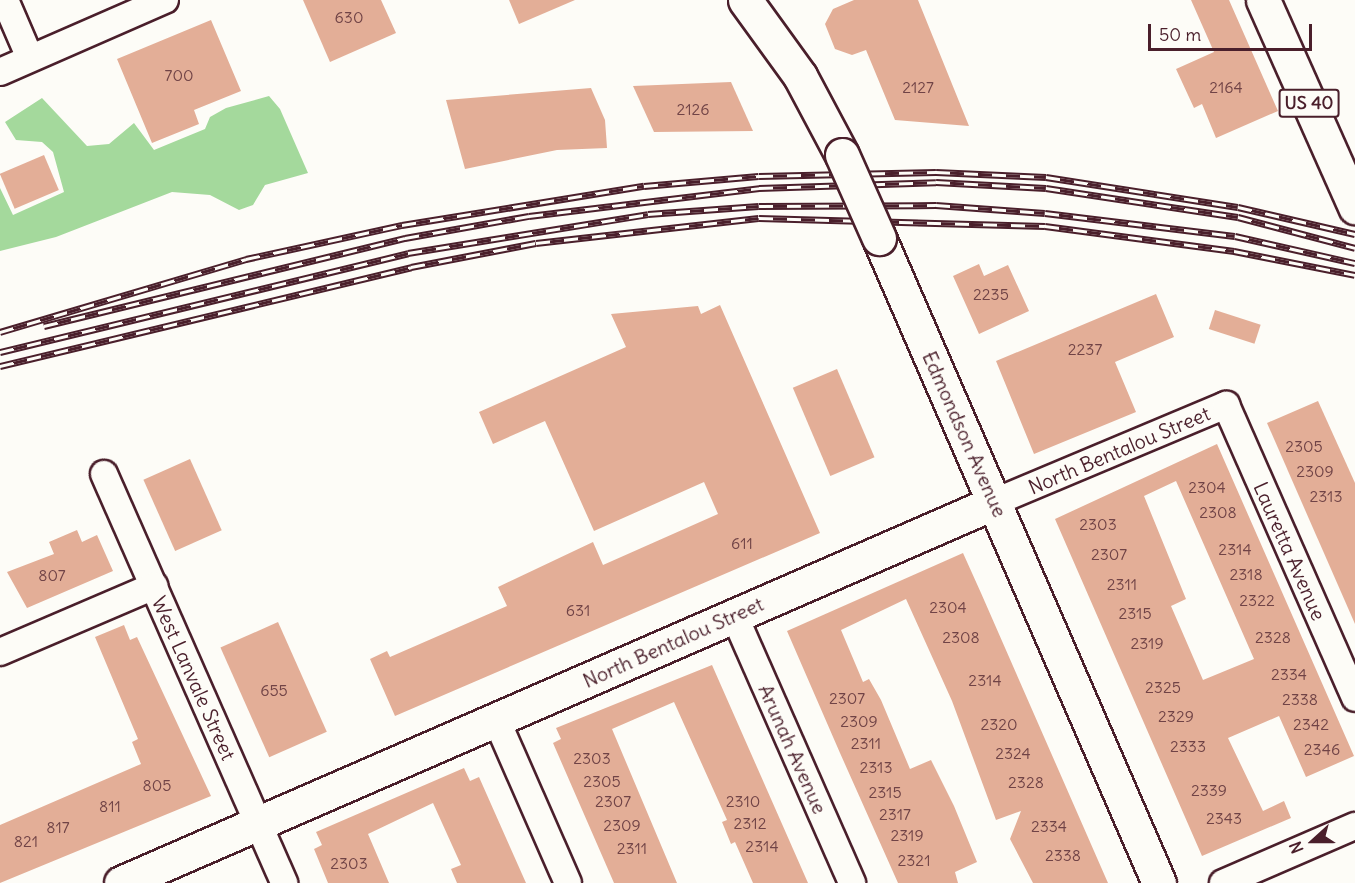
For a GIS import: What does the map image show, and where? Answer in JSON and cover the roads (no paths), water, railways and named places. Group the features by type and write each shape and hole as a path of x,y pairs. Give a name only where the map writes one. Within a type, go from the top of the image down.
{"main road":[{"name":"Edmondson Avenue","path":"745,0 800,76 842,155 1160,883"},
{"name":"US 40","path":"1263,0 1355,207"},
{"name":"North Bentalou Street","path":"121,883 995,502"}],"street":[{"path":"5,0 30,58"},
{"path":"0,72 165,0"},
{"name":"North Bentalou Street","path":"995,502 1226,405"},
{"name":"Lauretta Avenue","path":"1226,405 1355,698"},
{"name":"West Lanvale Street","path":"104,474 284,883"},
{"path":"0,652 154,586"},
{"name":"Arunah Avenue","path":"734,615 852,883"},
{"path":"496,719 568,883"},
{"path":"1223,883 1355,826"}],"railway":[{"path":"0,332 246,259 402,225 644,186 759,176 936,172 1046,177 1238,207 1355,234"},
{"path":"44,326 405,238 529,216 759,188 936,182 1046,188 1238,217 1355,248"},
{"path":"0,352 408,253 648,214 759,206 936,205 1045,213 1235,236 1355,263"},
{"path":"0,366 411,267 536,243 759,218 1045,226 1234,251 1355,275"}]}
